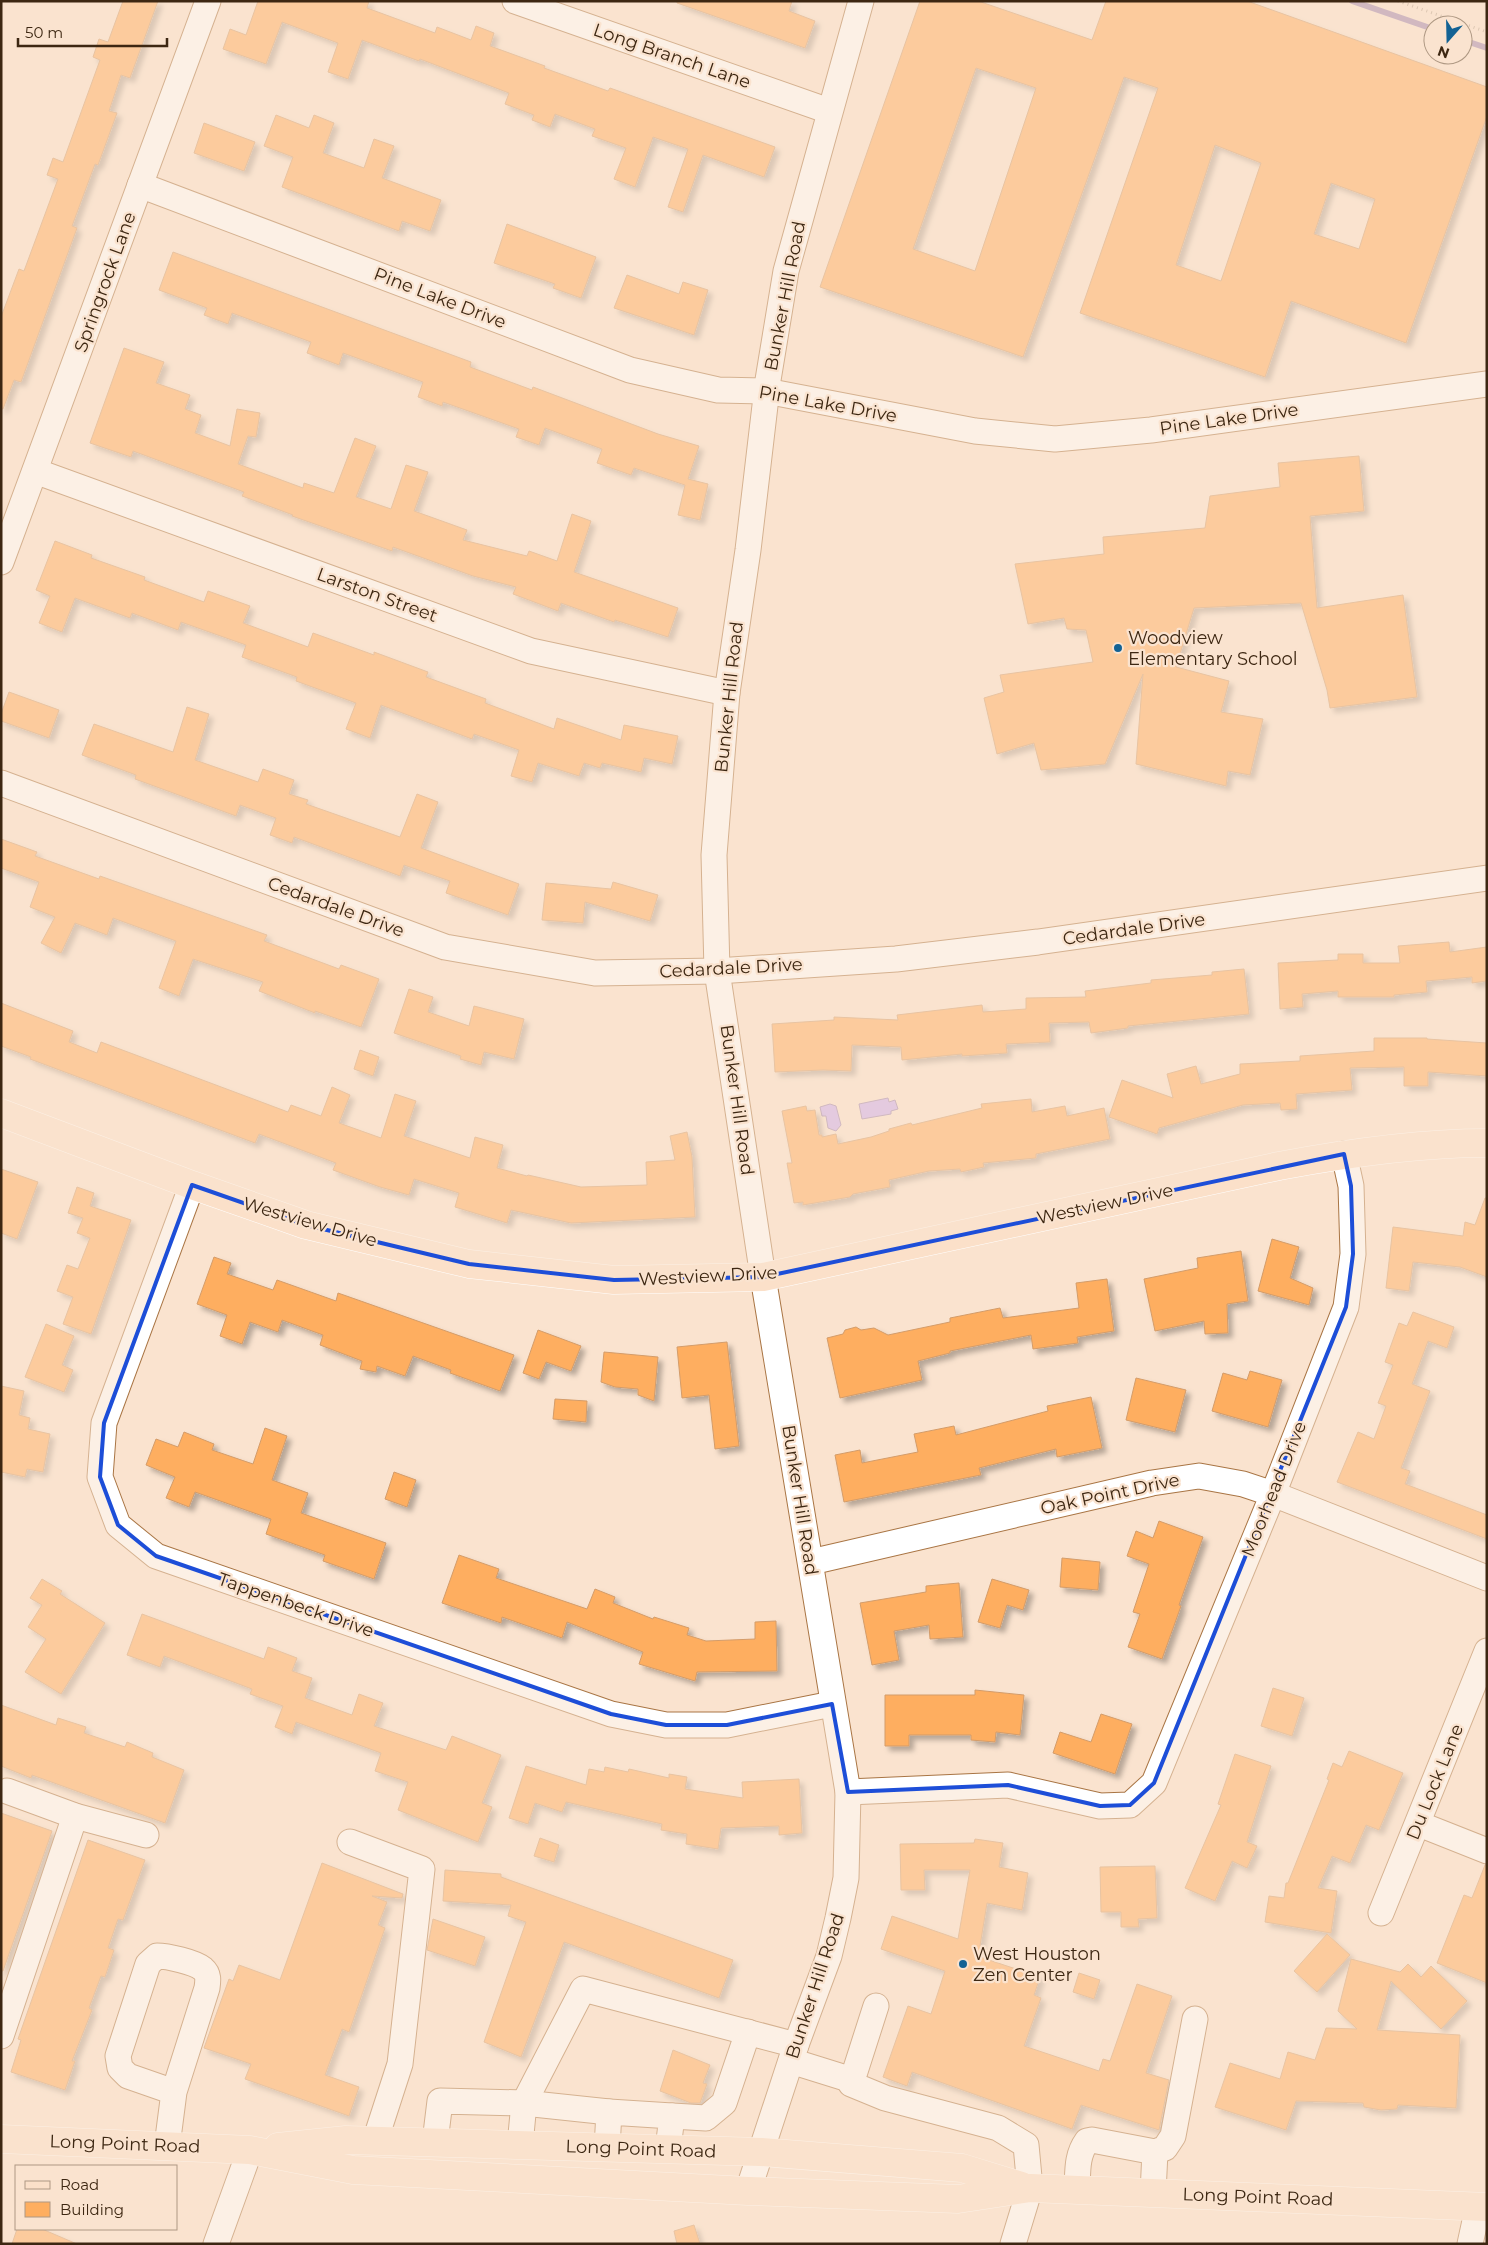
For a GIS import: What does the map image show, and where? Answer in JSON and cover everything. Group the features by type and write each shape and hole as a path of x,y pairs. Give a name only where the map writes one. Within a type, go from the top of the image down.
{"main road":[{"name":"Westview Drive","path":"1,1113 306,1225 469,1264 614,1280 763,1277 1270,1168 1344,1154 1453,1143 1487,1143"},
{"name":"Long Point Road","path":"1,2139 250,2150 353,2170 748,2191 958,2199 1030,2188 1482,2207"},
{"name":"Long Point Road","path":"250,2150 346,2140 375,2140 761,2152 962,2168 1030,2188"}],"street":[{"name":"Springrock Lane","path":"1,562 208,1"},
{"name":"Long Branch Lane","path":"514,1 829,111"},
{"name":"Bunker Hill Road","path":"748,2191 828,1956 838,1918 846,1878 848,1792 763,1277 717,971 714,854 728,693 748,550 766,391 786,270 861,1"},
{"name":"Pine Lake Drive","path":"140,186 630,370 718,390 766,391 975,431 1056,440 1151,430 1487,384"},
{"name":"Larston Street","path":"35,471 531,651 728,693"},
{"name":"Cedardale Drive","path":"1,783 445,947 595,973 717,971 896,959 1058,939 1487,878"},
{"name":"Moorhead Drive","path":"848,1792 1008,1785 1100,1806 1130,1805 1154,1783 1273,1494 1346,1307 1353,1254 1351,1186 1344,1154"},
{"name":"Tappenbeck Drive","path":"192,1184 104,1423 100,1477 118,1525 148,1550 156,1556 610,1714 666,1725 727,1725 832,1704"},
{"name":"Oak Point Drive","path":"811,1562 1152,1483 1199,1476 1242,1484 1273,1494 1487,1578"},
{"name":"Du Lock Lane","path":"1381,1913 1419,1824 1487,1651"},
{"path":"8,1791 75,1816 146,1835"},
{"path":"1,2036 75,1816"},
{"path":"1419,1824 1487,1851"},
{"path":"350,1842 422,1870 400,2064 375,2140"},
{"path":"167,2146 174,2092 207,1988 208,1977 203,1969 169,1956 157,1956 148,1964 118,2056 120,2068 128,2076 174,2092"},
{"path":"520,2145 524,2103 584,1989 748,2032 852,2080"},
{"path":"876,2006 851,2084 885,2098 998,2128 1026,2145 1030,2188 1013,2244"},
{"path":"1077,2190 1078,2161 1087,2140 1155,2152 1165,2148 1173,2136 1195,2019"},
{"path":"435,2142 440,2101 524,2103 609,2112 706,2118 724,2103 748,2032"},
{"path":"607,2148 609,2112"},
{"path":"668,2150 672,2116"},
{"path":"216,2244 250,2150"},
{"path":"1153,2193 1155,2152"},
{"path":"1470,2244 1482,2207"}],"path":[{"path":"1398,1 1487,32"}],"highlighted area":[{"path":"1344,1154 1351,1186 1353,1254 1346,1307 1154,1783 1130,1805 1100,1806 1008,1785 848,1792 832,1704 727,1725 666,1725 611,1714 156,1556 118,1525 100,1477 104,1423 192,1185 306,1225 469,1264 614,1280 763,1277"}],"shaded area":[{"path":"888,1098 889,1102 895,1100 898,1109 891,1111 891,1114 862,1119 859,1104"},
{"path":"830,1104 836,1106 841,1125 836,1131 828,1128 826,1116 822,1116 820,1107"}],"building":[{"path":"123,1 158,1 130,78 121,75 109,111 117,113 98,165 95,164 72,226 77,228 21,382 14,380 3,409 1,409 1,317 19,269 24,271 58,179 47,175 53,158 63,162 100,60 93,57 99,39 108,42"},
{"path":"258,1 369,1 367,8 435,33 437,27 471,40 476,26 494,33 490,46 545,66 544,68 608,91 610,88 775,147 764,177 703,155 683,212 668,207 688,149 653,137 635,187 614,179 626,148 592,136 595,129 555,114 550,127 532,120 534,115 505,104 509,93 420,59 419,61 362,40 348,79 328,72 338,43 282,22 266,64 223,49 230,29 246,35"},
{"path":"677,1 792,1 789,11 815,21 805,48 677,3"},
{"path":"920,1 978,1 1092,40 1106,1 1247,1 1487,87 1487,116 1406,343 1291,301 1265,377 1080,313 1158,88 1124,77 1023,357 820,287","holes":["976,68 1036,88 975,271 913,249","1215,145 1261,163 1221,281 1176,265","1331,183 1375,199 1359,249 1314,234"]},
{"path":"276,115 309,128 314,115 334,123 323,153 364,168 374,139 394,146 382,178 441,200 430,231 402,221 399,231 282,187 293,157 264,146"},
{"path":"204,123 255,142 244,171 194,153"},
{"path":"507,224 596,257 581,298 553,288 555,284 494,263"},
{"path":"173,252 471,362 470,367 532,390 533,387 658,434 699,446 688,479 708,484 700,520 678,515 685,485 634,468 631,475 597,463 602,449 545,428 539,445 516,437 519,429 443,402 442,406 418,397 423,382 343,353 339,365 307,353 311,342 232,313 228,324 204,315 207,308 159,290"},
{"path":"627,275 679,294 683,282 708,290 694,335 614,308"},
{"path":"124,348 164,362 156,383 190,395 185,409 201,415 195,433 230,446 237,409 260,413 256,437 248,436 238,464 303,488 304,483 334,493 355,438 376,446 356,497 391,509 406,465 428,472 414,511 467,530 463,540 527,556 529,551 557,561 572,514 591,521 574,572 678,608 668,637 615,620 614,622 561,603 558,611 513,594 516,587 473,576 393,547 392,551 292,516 242,496 244,492 133,451 131,457 90,443"},
{"path":"1359,456 1364,511 1310,516 1317,608 1403,595 1417,697 1330,708 1327,690 1301,603 1194,608 1176,667 1229,681 1221,712 1263,719 1250,775 1228,771 1226,786 1136,764 1143,674 1105,764 1041,770 1034,743 997,754 984,698 1004,692 1000,675 1093,662 1086,630 1067,629 1064,618 1028,624 1015,564 1104,554 1103,537 1205,528 1210,496 1280,487 1278,463"},
{"path":"55,541 92,555 91,558 145,577 144,580 204,602 208,591 250,606 243,623 308,647 313,633 374,655 374,652 428,672 426,677 486,699 485,703 554,729 557,718 621,740 624,725 678,736 672,764 644,758 641,772 602,763 600,768 584,763 579,776 538,763 532,782 511,776 519,750 474,734 472,739 381,705 370,738 346,729 356,703 296,681 297,677 242,657 246,645 181,622 178,630 132,613 130,618 75,598 62,632 39,623 50,596 36,590"},
{"path":"9,692 59,710 49,738 1,721 1,714"},
{"path":"187,707 209,714 195,760 258,782 263,769 294,780 289,794 308,800 306,804 400,837 417,794 438,802 421,848 519,884 508,915 446,893 450,881 404,865 400,876 294,837 292,843 270,835 276,818 240,805 236,816 135,779 136,775 82,755 94,724 173,752"},
{"path":"1,839 37,852 35,856 99,879 100,876 267,935 264,941 339,969 341,965 379,979 361,1027 315,1011 315,1013 259,991 263,982 193,959 179,996 159,988 176,941 113,918 107,935 75,923 61,953 41,943 55,917 30,907 39,882 1,868"},
{"path":"613,882 658,895 650,921 585,902 583,923 542,920 546,883 611,889"},
{"path":"1449,942 1450,952 1487,947 1487,981 1472,983 1472,977 1426,981 1427,992 1394,995 1394,997 1338,997 1338,991 1302,994 1303,1007 1280,1009 1278,963 1338,960 1338,954 1363,954 1363,963 1400,963 1398,946"},
{"path":"1244,969 1249,1014 1128,1026 1128,1028 1091,1033 1089,1022 1049,1023 1050,1042 1006,1044 1007,1053 962,1056 962,1054 902,1060 901,1047 852,1045 851,1071 775,1072 772,1024 834,1020 834,1017 898,1020 897,1015 982,1005 983,1012 1026,1009 1026,998 1086,997 1085,991 1151,983 1151,980 1212,975 1212,972"},
{"path":"409,989 433,997 428,1012 469,1026 474,1006 524,1019 514,1059 484,1052 481,1065 460,1059 461,1056 394,1033"},
{"path":"1,1003 73,1031 69,1042 97,1053 101,1042 288,1112 291,1105 321,1116 332,1087 350,1095 339,1123 381,1138 395,1094 416,1101 404,1136 470,1158 475,1137 503,1145 497,1168 581,1187 647,1185 646,1162 675,1160 670,1136 687,1132 692,1157 695,1217 571,1223 511,1210 507,1223 455,1207 459,1193 414,1179 409,1195 380,1187 333,1170 336,1163 259,1134 255,1143 30,1059 31,1057 1,1046"},
{"path":"1374,1038 1427,1038 1487,1043 1487,1076 1428,1072 1428,1086 1404,1086 1404,1067 1350,1068 1352,1090 1296,1094 1297,1109 1281,1110 1280,1103 1243,1105 1159,1128 1157,1134 1109,1117 1122,1080 1173,1098 1167,1074 1196,1066 1201,1084 1240,1074 1240,1064 1300,1061 1300,1056 1374,1051"},
{"path":"360,1050 379,1057 373,1076 354,1069"},
{"path":"1031,1099 1032,1112 1065,1106 1067,1116 1104,1108 1110,1139 1036,1154 1036,1158 983,1163 984,1167 961,1172 960,1169 929,1171 889,1180 890,1187 853,1194 850,1197 803,1205 803,1202 794,1203 787,1163 792,1163 782,1111 806,1106 807,1111 815,1110 819,1135 822,1135 822,1137 836,1134 838,1144 871,1137 889,1131 889,1129 911,1123 912,1125 982,1108 981,1104"},
{"path":"1,1169 38,1182 17,1239 1,1233"},
{"path":"77,1187 94,1193 90,1206 131,1220 91,1334 63,1324 73,1297 57,1291 67,1265 78,1269 90,1238 77,1233 83,1218 68,1213"},
{"path":"1485,1198 1487,1198 1487,1277 1460,1267 1413,1262 1409,1291 1386,1288 1393,1227 1463,1236 1465,1222 1475,1225"},
{"path":"1272,1239 1299,1247 1290,1278 1313,1288 1309,1305 1258,1291"},
{"path":"1241,1251 1248,1301 1227,1304 1228,1333 1205,1334 1204,1321 1155,1331 1144,1279 1198,1268 1197,1258"},
{"path":"214,1257 231,1263 227,1274 273,1290 277,1280 336,1301 338,1293 514,1355 500,1391 450,1373 451,1370 413,1356 405,1376 377,1366 376,1372 360,1369 362,1361 320,1345 323,1335 282,1320 278,1332 250,1322 242,1344 220,1336 227,1315 197,1304"},
{"path":"1107,1279 1114,1331 1077,1337 1078,1343 1033,1349 1031,1335 950,1351 950,1353 918,1361 922,1380 840,1398 827,1338 843,1334 845,1330 856,1327 861,1330 874,1328 888,1335 950,1322 950,1318 1000,1308 1003,1318 1079,1308 1076,1283"},
{"path":"1413,1312 1454,1327 1447,1348 1428,1341 1412,1384 1430,1391 1401,1468 1410,1471 1405,1484 1487,1515 1487,1539 1337,1482 1358,1432 1374,1439 1386,1406 1378,1403 1393,1365 1385,1362 1399,1323 1407,1326"},
{"path":"46,1324 74,1336 62,1365 73,1370 64,1392 25,1377"},
{"path":"538,1330 581,1346 571,1371 546,1362 539,1379 523,1373"},
{"path":"727,1342 739,1446 715,1449 709,1395 682,1398 677,1347"},
{"path":"604,1352 658,1357 654,1401 638,1395 638,1389 615,1387 601,1382"},
{"path":"1250,1371 1282,1380 1268,1427 1212,1411 1223,1373 1247,1380"},
{"path":"1136,1378 1186,1390 1175,1432 1126,1420"},
{"path":"1,1386 24,1391 19,1415 30,1418 28,1429 50,1434 43,1472 27,1469 25,1477 1,1472"},
{"path":"1091,1397 1102,1448 1057,1457 1056,1449 979,1468 981,1475 844,1502 835,1455 860,1450 862,1463 918,1452 914,1434 954,1426 956,1435 1048,1411 1047,1406"},
{"path":"555,1399 587,1401 586,1422 553,1419"},
{"path":"265,1428 287,1436 272,1480 308,1493 301,1513 386,1543 374,1579 323,1561 325,1555 266,1534 271,1519 195,1492 189,1507 166,1498 175,1477 146,1465 156,1439 178,1447 184,1432 214,1444 212,1450 253,1464"},
{"path":"394,1472 416,1480 407,1507 385,1499"},
{"path":"1159,1521 1203,1537 1162,1659 1128,1647 1140,1614 1133,1612 1149,1564 1127,1556 1136,1531 1153,1538"},
{"path":"459,1555 499,1569 496,1578 587,1609 595,1589 615,1597 613,1603 653,1619 654,1617 689,1628 687,1635 706,1641 755,1639 755,1622 776,1621 777,1671 697,1672 695,1681 639,1664 643,1652 567,1622 562,1638 502,1617 501,1623 442,1603"},
{"path":"1062,1558 1100,1562 1098,1590 1060,1587"},
{"path":"42,1579 62,1591 60,1594 105,1623 61,1694 25,1672 46,1639 28,1627 42,1605 30,1598"},
{"path":"992,1579 1029,1590 1023,1610 1007,1605 1000,1628 978,1622"},
{"path":"959,1583 963,1637 930,1639 929,1625 894,1631 899,1660 872,1665 860,1603 926,1592 926,1586"},
{"path":"142,1614 264,1659 268,1647 297,1658 292,1671 312,1678 305,1698 352,1715 359,1694 383,1703 374,1726 446,1750 452,1736 501,1755 482,1803 492,1807 478,1842 398,1810 408,1782 375,1771 381,1753 296,1722 292,1734 275,1727 283,1706 250,1694 252,1689 164,1656 160,1667 127,1655"},
{"path":"1273,1688 1304,1698 1292,1736 1261,1726"},
{"path":"975,1690 1024,1695 1020,1735 996,1732 995,1742 971,1740 971,1735 909,1735 909,1746 885,1746 885,1695 975,1695"},
{"path":"1,1705 56,1725 58,1718 86,1727 84,1733 125,1747 127,1742 153,1753 152,1757 184,1770 165,1823 32,1775 31,1778 1,1766"},
{"path":"1101,1714 1132,1724 1115,1774 1053,1753 1060,1732 1091,1742"},
{"path":"1349,1751 1403,1773 1379,1830 1366,1825 1350,1863 1332,1856 1318,1888 1337,1891 1331,1933 1265,1922 1269,1896 1284,1898 1286,1883 1288,1883 1329,1780 1327,1779 1333,1763 1342,1767"},
{"path":"1235,1754 1271,1766 1247,1842 1257,1846 1247,1868 1232,1861 1215,1901 1185,1888 1221,1805 1218,1804"},
{"path":"526,1766 586,1785 589,1769 604,1772 605,1767 628,1772 629,1769 669,1778 669,1774 687,1777 685,1789 743,1798 742,1782 799,1779 802,1833 779,1835 779,1826 721,1828 718,1849 686,1844 687,1834 661,1830 662,1824 566,1802 562,1812 535,1803 528,1824 509,1818"},
{"path":"1,1813 52,1831 3,1971 1,1971"},
{"path":"540,1838 559,1845 554,1862 534,1856"},
{"path":"975,1839 1003,1843 999,1867 1028,1873 1022,1910 987,1903 980,1946 983,1947 980,1957 1040,1977 1034,1995 1041,1998 1024,2046 1099,2071 1103,2059 1110,2061 1137,1984 1172,1996 1146,2073 1169,2080 1159,2130 1081,2105 1072,2129 912,2072 907,2086 883,2077 908,2006 931,2014 945,1971 881,1949 892,1916 958,1939 970,1870 924,1870 925,1890 901,1890 900,1844 974,1843"},
{"path":"88,1840 145,1860 123,1920 118,1919 108,1948 114,1950 105,1977 101,1976 89,2008 92,2010 72,2061 75,2061 65,2090 11,2072 21,2040 18,2039"},
{"path":"322,1863 403,1894 402,1898 372,1896 387,1902 378,1925 385,1928 349,2032 342,2029 325,2075 359,2087 349,2116 245,2079 251,2064 204,2048 229,1979 233,1981 239,1965 280,1980"},
{"path":"1485,1865 1487,1865 1487,1983 1437,1963 1464,1895 1472,1898"},
{"path":"1155,1866 1157,1918 1138,1919 1139,1927 1121,1927 1121,1912 1101,1912 1100,1867"},
{"path":"445,1870 501,1874 501,1877 733,1960 719,1998 564,1942 521,2057 484,2042 526,1922 508,1916 511,1905 443,1901"},
{"path":"433,1919 485,1937 475,1966 427,1950"},
{"path":"1327,1934 1350,1955 1317,1992 1294,1971"},
{"path":"1351,1959 1400,1972 1408,1964 1421,1977 1431,1966 1467,2001 1441,2029 1391,1981 1377,2030 1460,2035 1456,2108 1398,2105 1397,2109 1381,2110 1364,2107 1363,2103 1296,2101 1286,2130 1215,2107 1230,2063 1280,2079 1288,2052 1315,2060 1326,2028 1357,2029 1338,2011"},
{"path":"1079,1973 1100,1980 1094,1999 1073,1992"},
{"path":"673,2050 710,2065 703,2083 707,2084 700,2103 691,2103 660,2091"},
{"path":"694,2225 700,2244 677,2244 674,2231"},
{"path":"17,2230 44,2230 77,2244 12,2244"}],"waterway":[{"path":"1352,1 1423,26"},
{"path":"1473,43 1487,48"}],"place":[{"name":"Woodview Elementary School","path":"1118,648"},
{"name":"West Houston Zen Center","path":"963,1964"}]}
